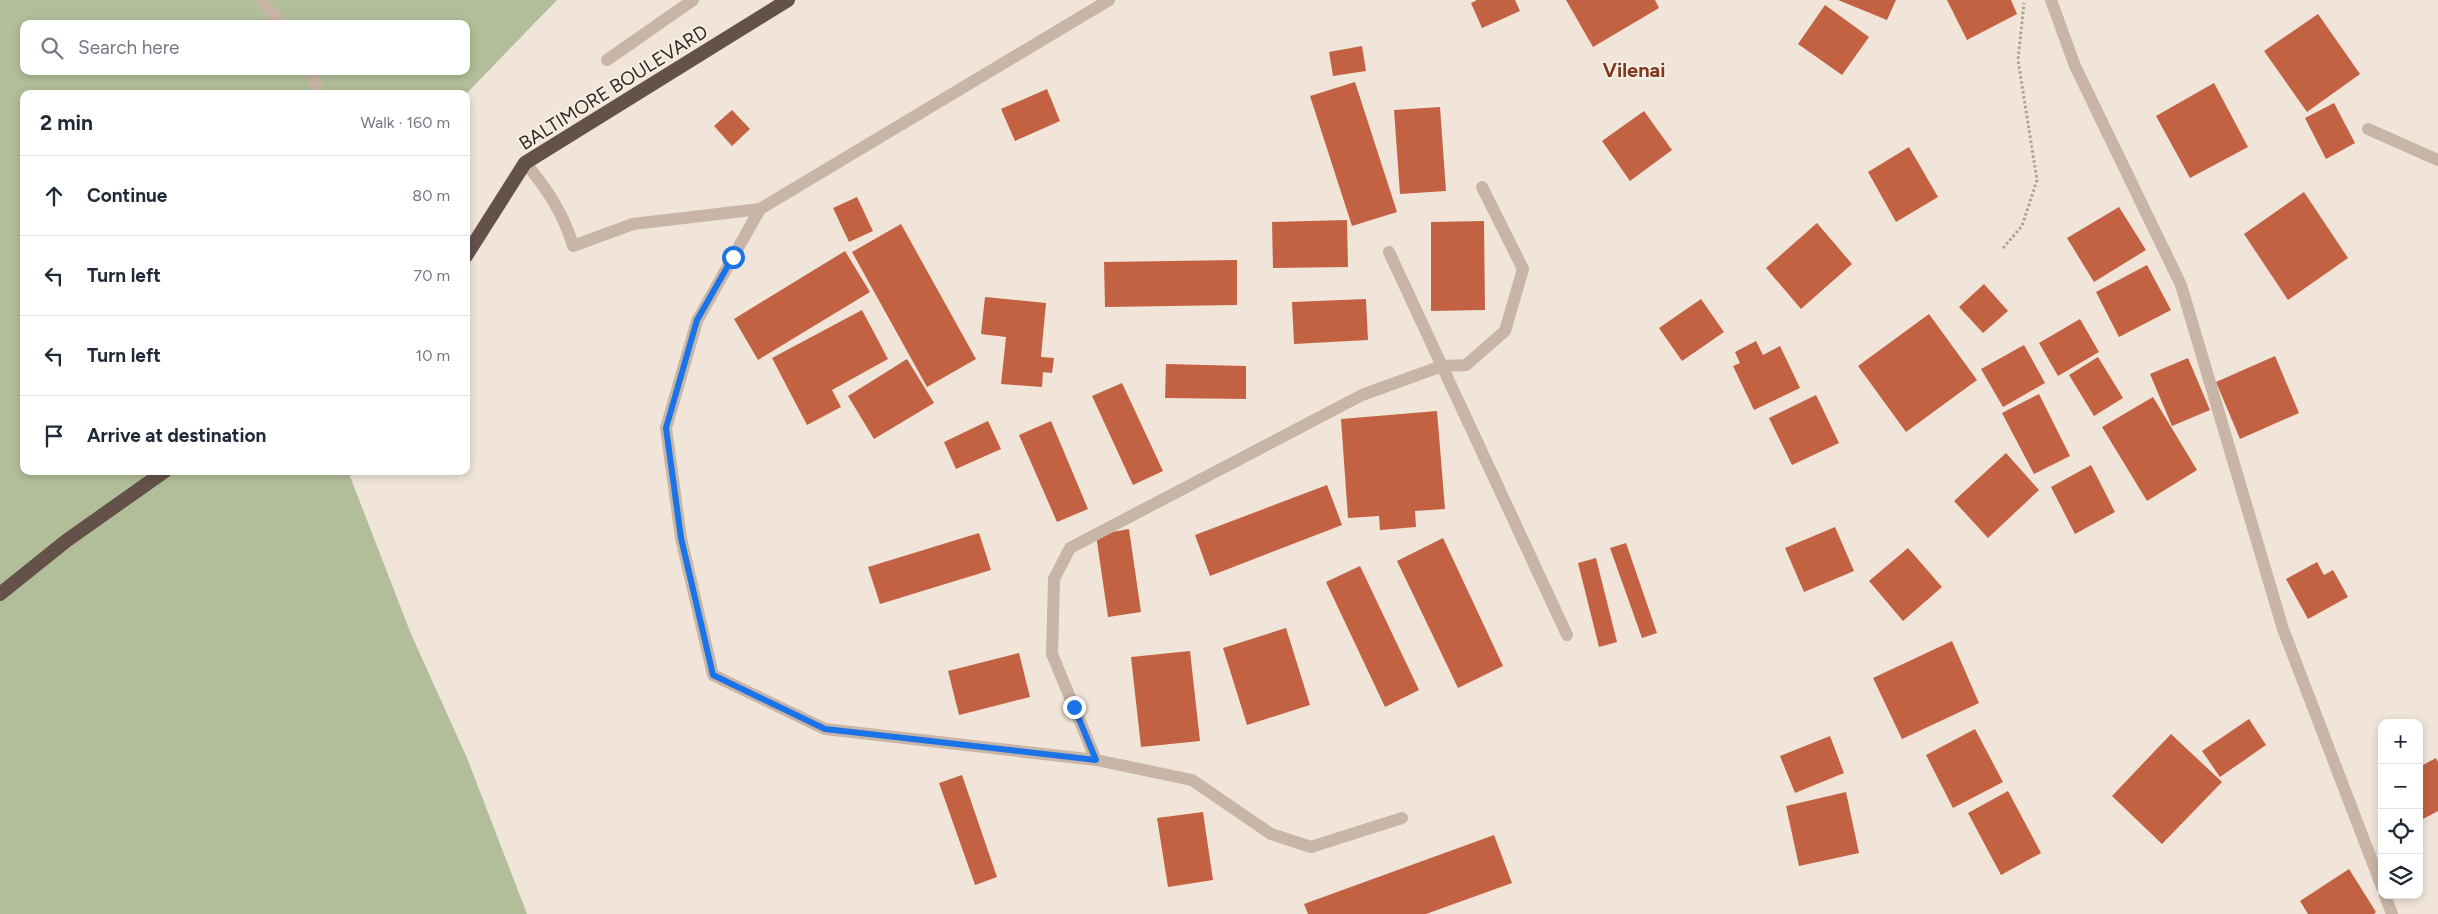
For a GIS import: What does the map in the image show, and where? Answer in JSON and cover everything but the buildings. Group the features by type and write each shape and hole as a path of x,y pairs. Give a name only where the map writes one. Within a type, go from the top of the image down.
{"highway":[{"name":"BALTIMORE BOULEVARD","path":"470,250 526,163 788,0"},
{"path":"0,594 66,541 159,475"}],"street":[{"path":"262,0 278,20"},
{"path":"607,60 693,0"},
{"path":"526,163 543,184 567,224 573,246 632,224 760,209 1109,0"},
{"path":"2051,0 2075,66 2181,285 2283,629 2378,877"},
{"path":"311,75 319,90"},
{"path":"2368,129 2438,160"},
{"path":"1096,760 1052,654 1054,579 1070,548 1362,395 1442,366 1466,365 1505,331 1523,269 1482,187"},
{"path":"760,209 697,320 666,428 681,538 713,675 825,729 1096,760 1192,780 1272,834 1311,847 1402,818"},
{"path":"1389,252 1567,635"},
{"path":"2386,899 2392,914"}],"path":[{"path":"2003,248 2022,226 2037,180 2018,60 2025,0"}],"green space":[{"path":"0,0 557,0 470,90 20,90 20,475 350,475 411,634 467,758 527,914 0,914"}],"district":[{"name":"Vilenai","path":"1634,70"}],"route":[{"path":"733,257 697,320 666,428 681,538 713,675 825,729 1096,760 1074,707"}]}
